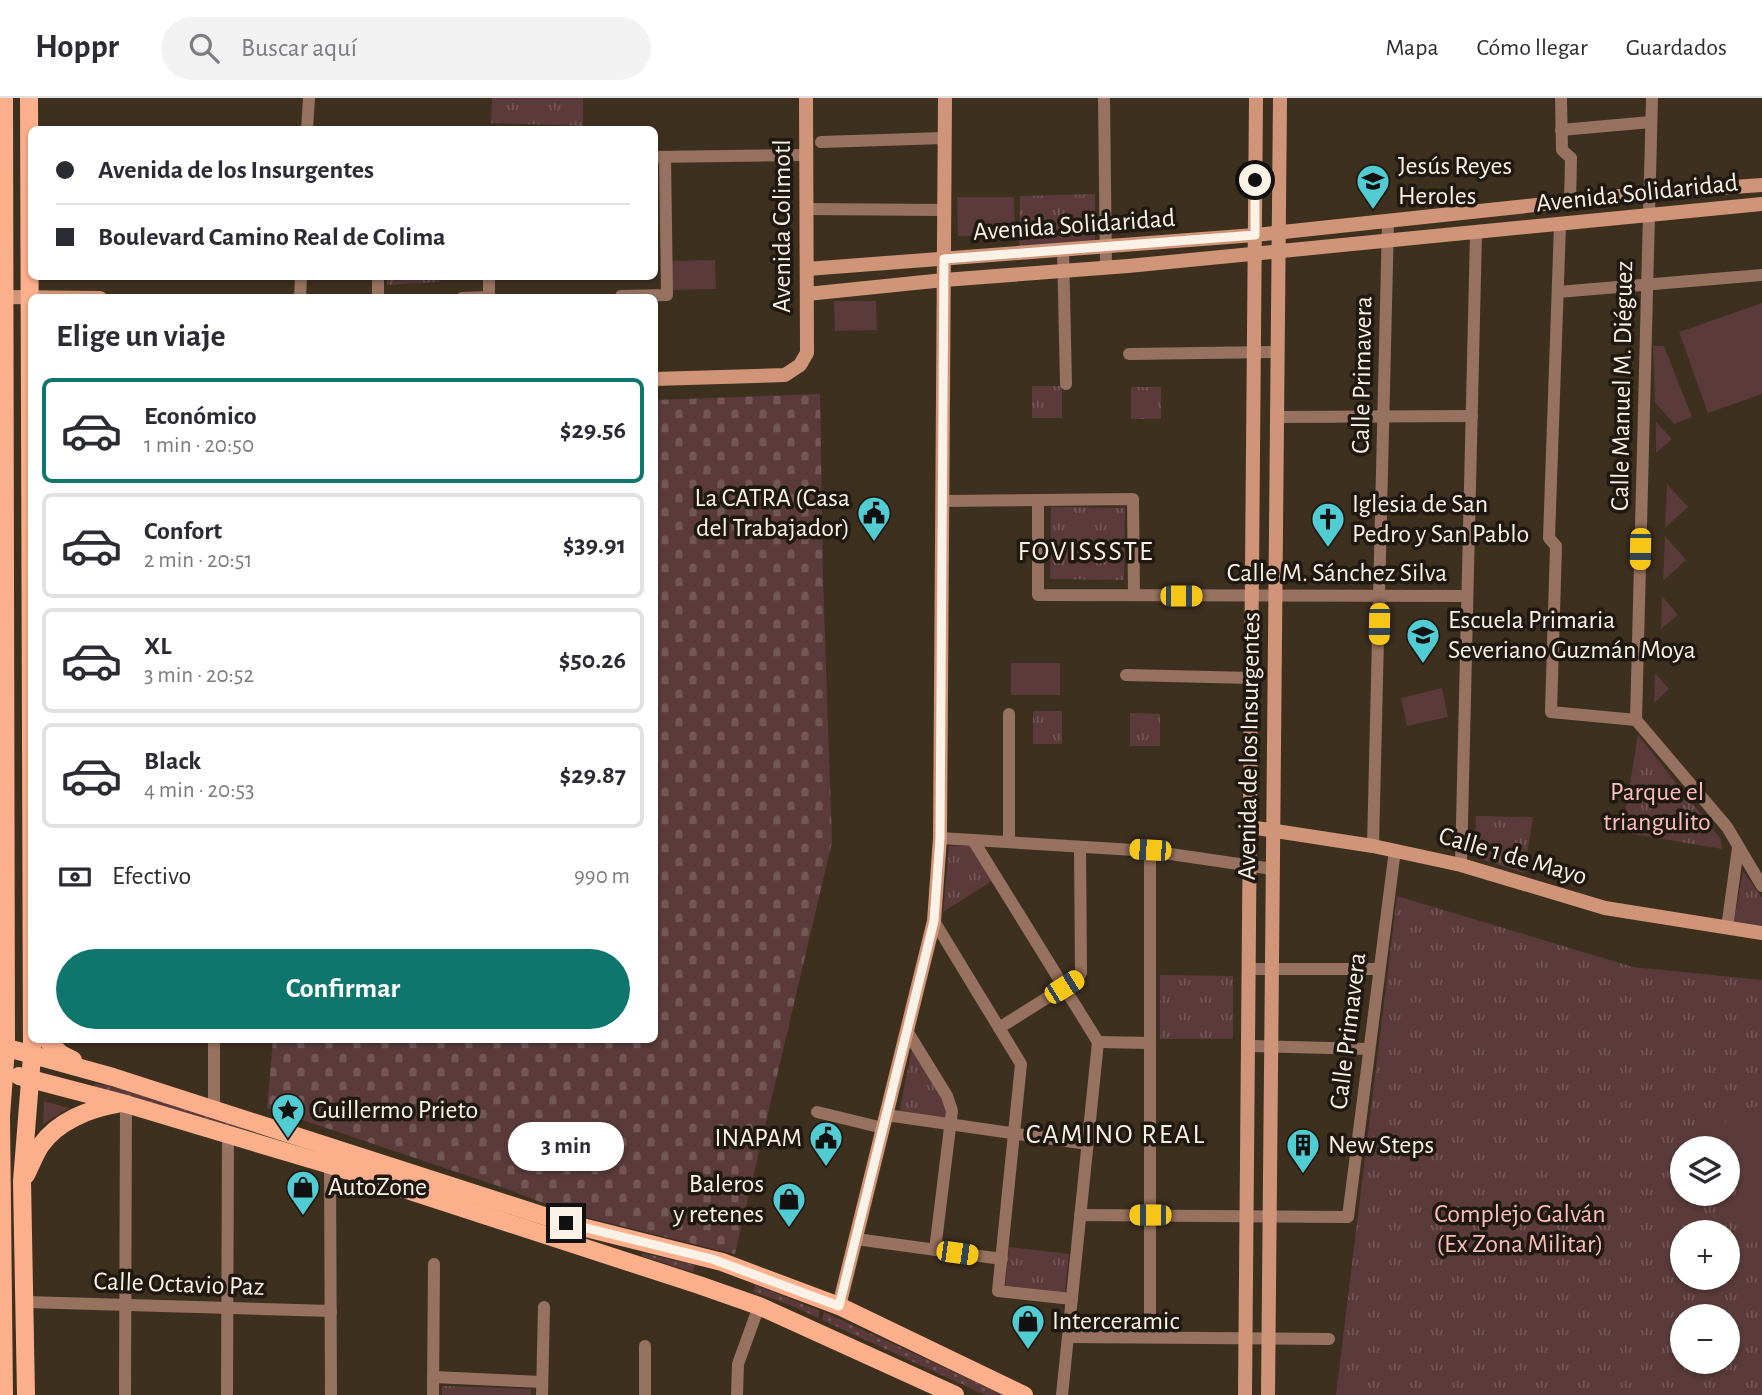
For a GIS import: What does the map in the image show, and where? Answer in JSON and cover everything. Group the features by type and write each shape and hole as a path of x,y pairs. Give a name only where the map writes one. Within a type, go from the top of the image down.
{"main road":[{"path":"4,98 2,425 6,829 1,1114 4,1395"},
{"path":"29,98 29,126"},
{"path":"5,630 28,632"},
{"path":"6,829 28,829"},
{"path":"26,1395 23,1181 32,1043"},
{"path":"50,1043 61,1054 108,1076"},
{"path":"3,1047 214,1109 566,1223 705,1257 839,1306 1024,1395"},
{"path":"2,1071 330,1164 698,1285 759,1306 956,1395"},
{"path":"23,1181 41,1145 54,1132 91,1109 124,1104"},
{"path":"698,1285 707,1279 710,1273 710,1265 705,1257"},
{"path":"734,1298 736,1282 747,1272"}],"street":[{"path":"307,126 309,98"},
{"name":"Avenida Colimotl","path":"658,379 785,375 800,365 807,353 806,98"},
{"path":"839,1306 934,921 940,838 944,98"},
{"path":"1104,98 1106,268"},
{"name":"Avenida de los Insurgentes","path":"1245,1395 1256,98"},
{"name":"Avenida de los Insurgentes","path":"1268,1395 1280,98"},
{"path":"1562,98 1562,150 1571,158 1570,203"},
{"name":"Calle Manuel M. Diéguez","path":"1636,720 1652,98"},
{"path":"1561,130 1651,122"},
{"path":"821,142 944,138"},
{"path":"658,295 667,295 660,157 806,155"},
{"name":"Avenida Solidaridad","path":"807,269 1279,233 1649,193 1762,185"},
{"name":"Avenida Solidaridad","path":"807,294 1476,234 1762,204"},
{"path":"806,209 944,210"},
{"name":"Calle Primavera","path":"1373,846 1388,222"},
{"path":"1560,225 1549,538 1556,546 1551,712 1636,720 1727,827 1762,886"},
{"path":"1461,864 1476,234"},
{"path":"1063,249 1066,384"},
{"path":"1558,292 1762,275"},
{"path":"4,297 28,297"},
{"path":"1129,354 1277,352"},
{"path":"1277,417 1472,416"},
{"path":"2,425 28,432"},
{"path":"942,501 1133,499 1134,595"},
{"name":"Calle M. Sánchez Silva","path":"1038,500 1038,595 1467,596"},
{"path":"1126,675 1251,678"},
{"path":"1009,714 1009,842"},
{"name":"Calle 1 de Mayo","path":"1250,827 1373,846 1461,864 1605,908 1762,933"},
{"path":"940,838 1150,850 1273,869"},
{"path":"973,840 1098,1042 1062,1395"},
{"path":"999,1028 1077,979 1081,973 1080,847"},
{"path":"1727,928 1738,848"},
{"path":"1150,850 1150,1337"},
{"name":"Calle Primavera","path":"1269,1217 1348,1217 1395,850"},
{"path":"934,921 1021,1064 998,1291 1072,1300"},
{"path":"1249,969 1379,969"},
{"path":"907,1031 947,1096 952,1111 934,1250"},
{"path":"1098,1042 1150,1043"},
{"path":"214,1043 214,1109"},
{"path":"1248,1046 1369,1048"},
{"path":"124,1104 125,1395"},
{"path":"817,1112 885,1121 951,1124 1087,1144"},
{"path":"227,1395 228,1134"},
{"path":"330,1164 331,1395"},
{"path":"1080,1215 1269,1217"},
{"path":"856,1239 1002,1259"},
{"path":"433,1395 434,1264"},
{"name":"Calle Octavio Paz","path":"26,1302 331,1311"},
{"path":"737,1395 738,1364 759,1306"},
{"path":"433,1377 542,1389 544,1307"},
{"path":"1068,1337 1329,1339"},
{"path":"645,1346 645,1395"}],"green space":[{"path":"492,98 583,98 583,126 491,123"},
{"path":"1095,194 1095,241 1019,249 1020,196"},
{"path":"957,197 1014,197 1015,236 958,236"},
{"path":"715,260 716,289 672,290 671,261"},
{"path":"388,280 440,282 387,285"},
{"path":"834,301 876,301 877,330 835,331"},
{"path":"1762,303 1762,394 1708,413 1679,332"},
{"path":"1653,346 1664,346 1692,417 1674,424 1655,402"},
{"path":"1032,386 1062,386 1062,418 1032,418"},
{"path":"1131,387 1161,387 1161,419 1131,419"},
{"path":"820,394 832,842 735,1254 569,1213 507,1189 267,1108 273,1043 658,1043 658,400"},
{"path":"1656,422 1672,439 1656,453"},
{"path":"1667,484 1688,507 1665,528"},
{"path":"1051,507 1125,508 1124,580 1050,579"},
{"path":"1665,536 1686,560 1663,581"},
{"path":"1662,596 1678,615 1661,629"},
{"path":"1011,663 1060,663 1060,695 1011,695"},
{"path":"1655,673 1669,689 1654,703"},
{"path":"1442,688 1448,717 1407,726 1401,698"},
{"path":"1033,711 1062,711 1062,744 1033,744"},
{"path":"1130,713 1160,714 1160,746 1130,746"},
{"name":"Parque el triangulito","path":"1638,735 1720,838 1722,849 1622,832"},
{"path":"1476,816 1533,817 1524,873 1475,857"},
{"path":"949,846 972,846 992,881 943,912"},
{"path":"1743,871 1762,898 1762,926 1734,922"},
{"name":"Complejo Galván (Ex Zona Militar)","path":"1397,896 1633,967 1762,980 1762,1395 1336,1395"},
{"path":"1160,975 1233,976 1233,1039 1160,1039"},
{"path":"912,1048 941,1092 947,1111 946,1120 899,1113"},
{"path":"94,1084 107,1085 246,1123 248,1129 93,1088"},
{"path":"44,1101 69,1108 43,1124"},
{"path":"1762,1106 1762,1241 1744,1244 1738,1206 1740,1136 1728,1136 1724,1112"},
{"path":"1009,1247 1069,1254 1065,1294 1005,1287"},
{"path":"642,1253 695,1265 693,1272 642,1256"},
{"path":"755,1285 820,1311 818,1318 753,1292"},
{"path":"824,1312 1004,1395 985,1395 822,1320"},
{"path":"442,1386 531,1389 531,1395 442,1395"}],"place":[{"name":"Jesús Reyes Heroles","path":"1373,211"},
{"name":"La CATRA (Casa del Trabajador)","path":"874,543"},
{"name":"Iglesia de San Pedro y San Pablo","path":"1328,549"},
{"name":"Escuela Primaria Severiano Guzmán Moya","path":"1423,665"},
{"name":"Guillermo Prieto","path":"288,1140"},
{"name":"INAPAM","path":"826,1168"},
{"name":"New Steps","path":"1303,1175"},
{"name":"AutoZone","path":"303,1217"},
{"name":"Baleros y retenes","path":"789,1229"},
{"name":"Interceramic","path":"1028,1351"}],"district":[{"name":"FOVISSSTE","path":"1086,552"},
{"name":"CAMINO REAL","path":"1116,1135"}],"route":[{"path":"566,1223 712,1259 839,1306 934,921 940,838 944,259 1255,235 1255,180"}]}
